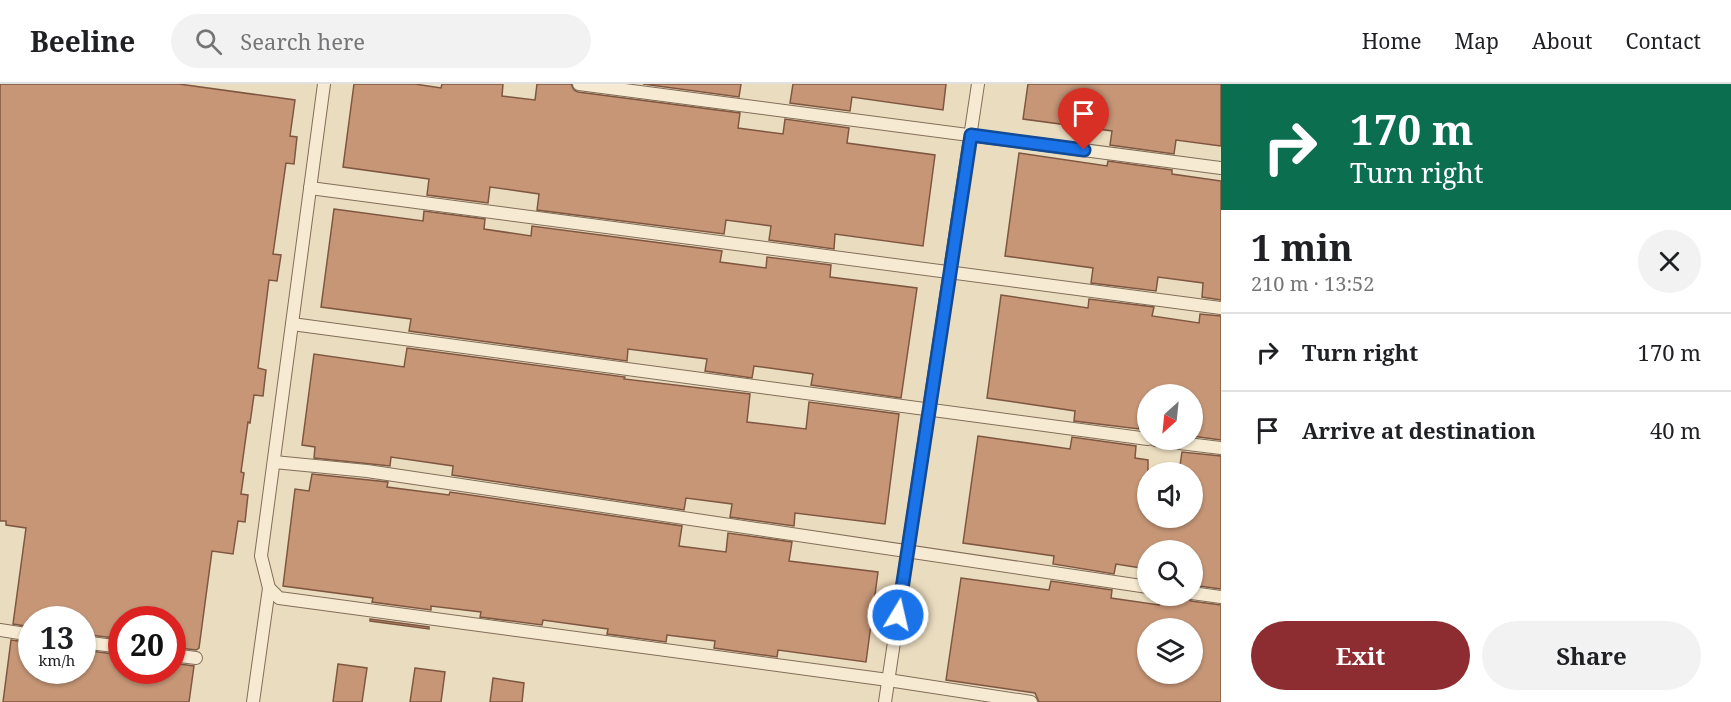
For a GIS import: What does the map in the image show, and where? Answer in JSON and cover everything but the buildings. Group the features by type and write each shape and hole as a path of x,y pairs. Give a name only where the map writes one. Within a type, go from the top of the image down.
{"lane":[{"path":"253,702 269,588 261,556 324,84"},
{"path":"579,84 1221,168"},
{"path":"885,702 978,84"},
{"path":"310,188 1221,308"},
{"path":"292,324 1137,438"},
{"path":"1203,446 1221,448"},
{"path":"274,462 367,471 1137,585"},
{"path":"269,588 279,598 888,680 1031,702"},
{"path":"1203,595 1221,597"},
{"path":"0,630 18,633"},
{"path":"186,657 196,658"}],"route":[{"path":"898,615 971,135 1084,150"}]}
